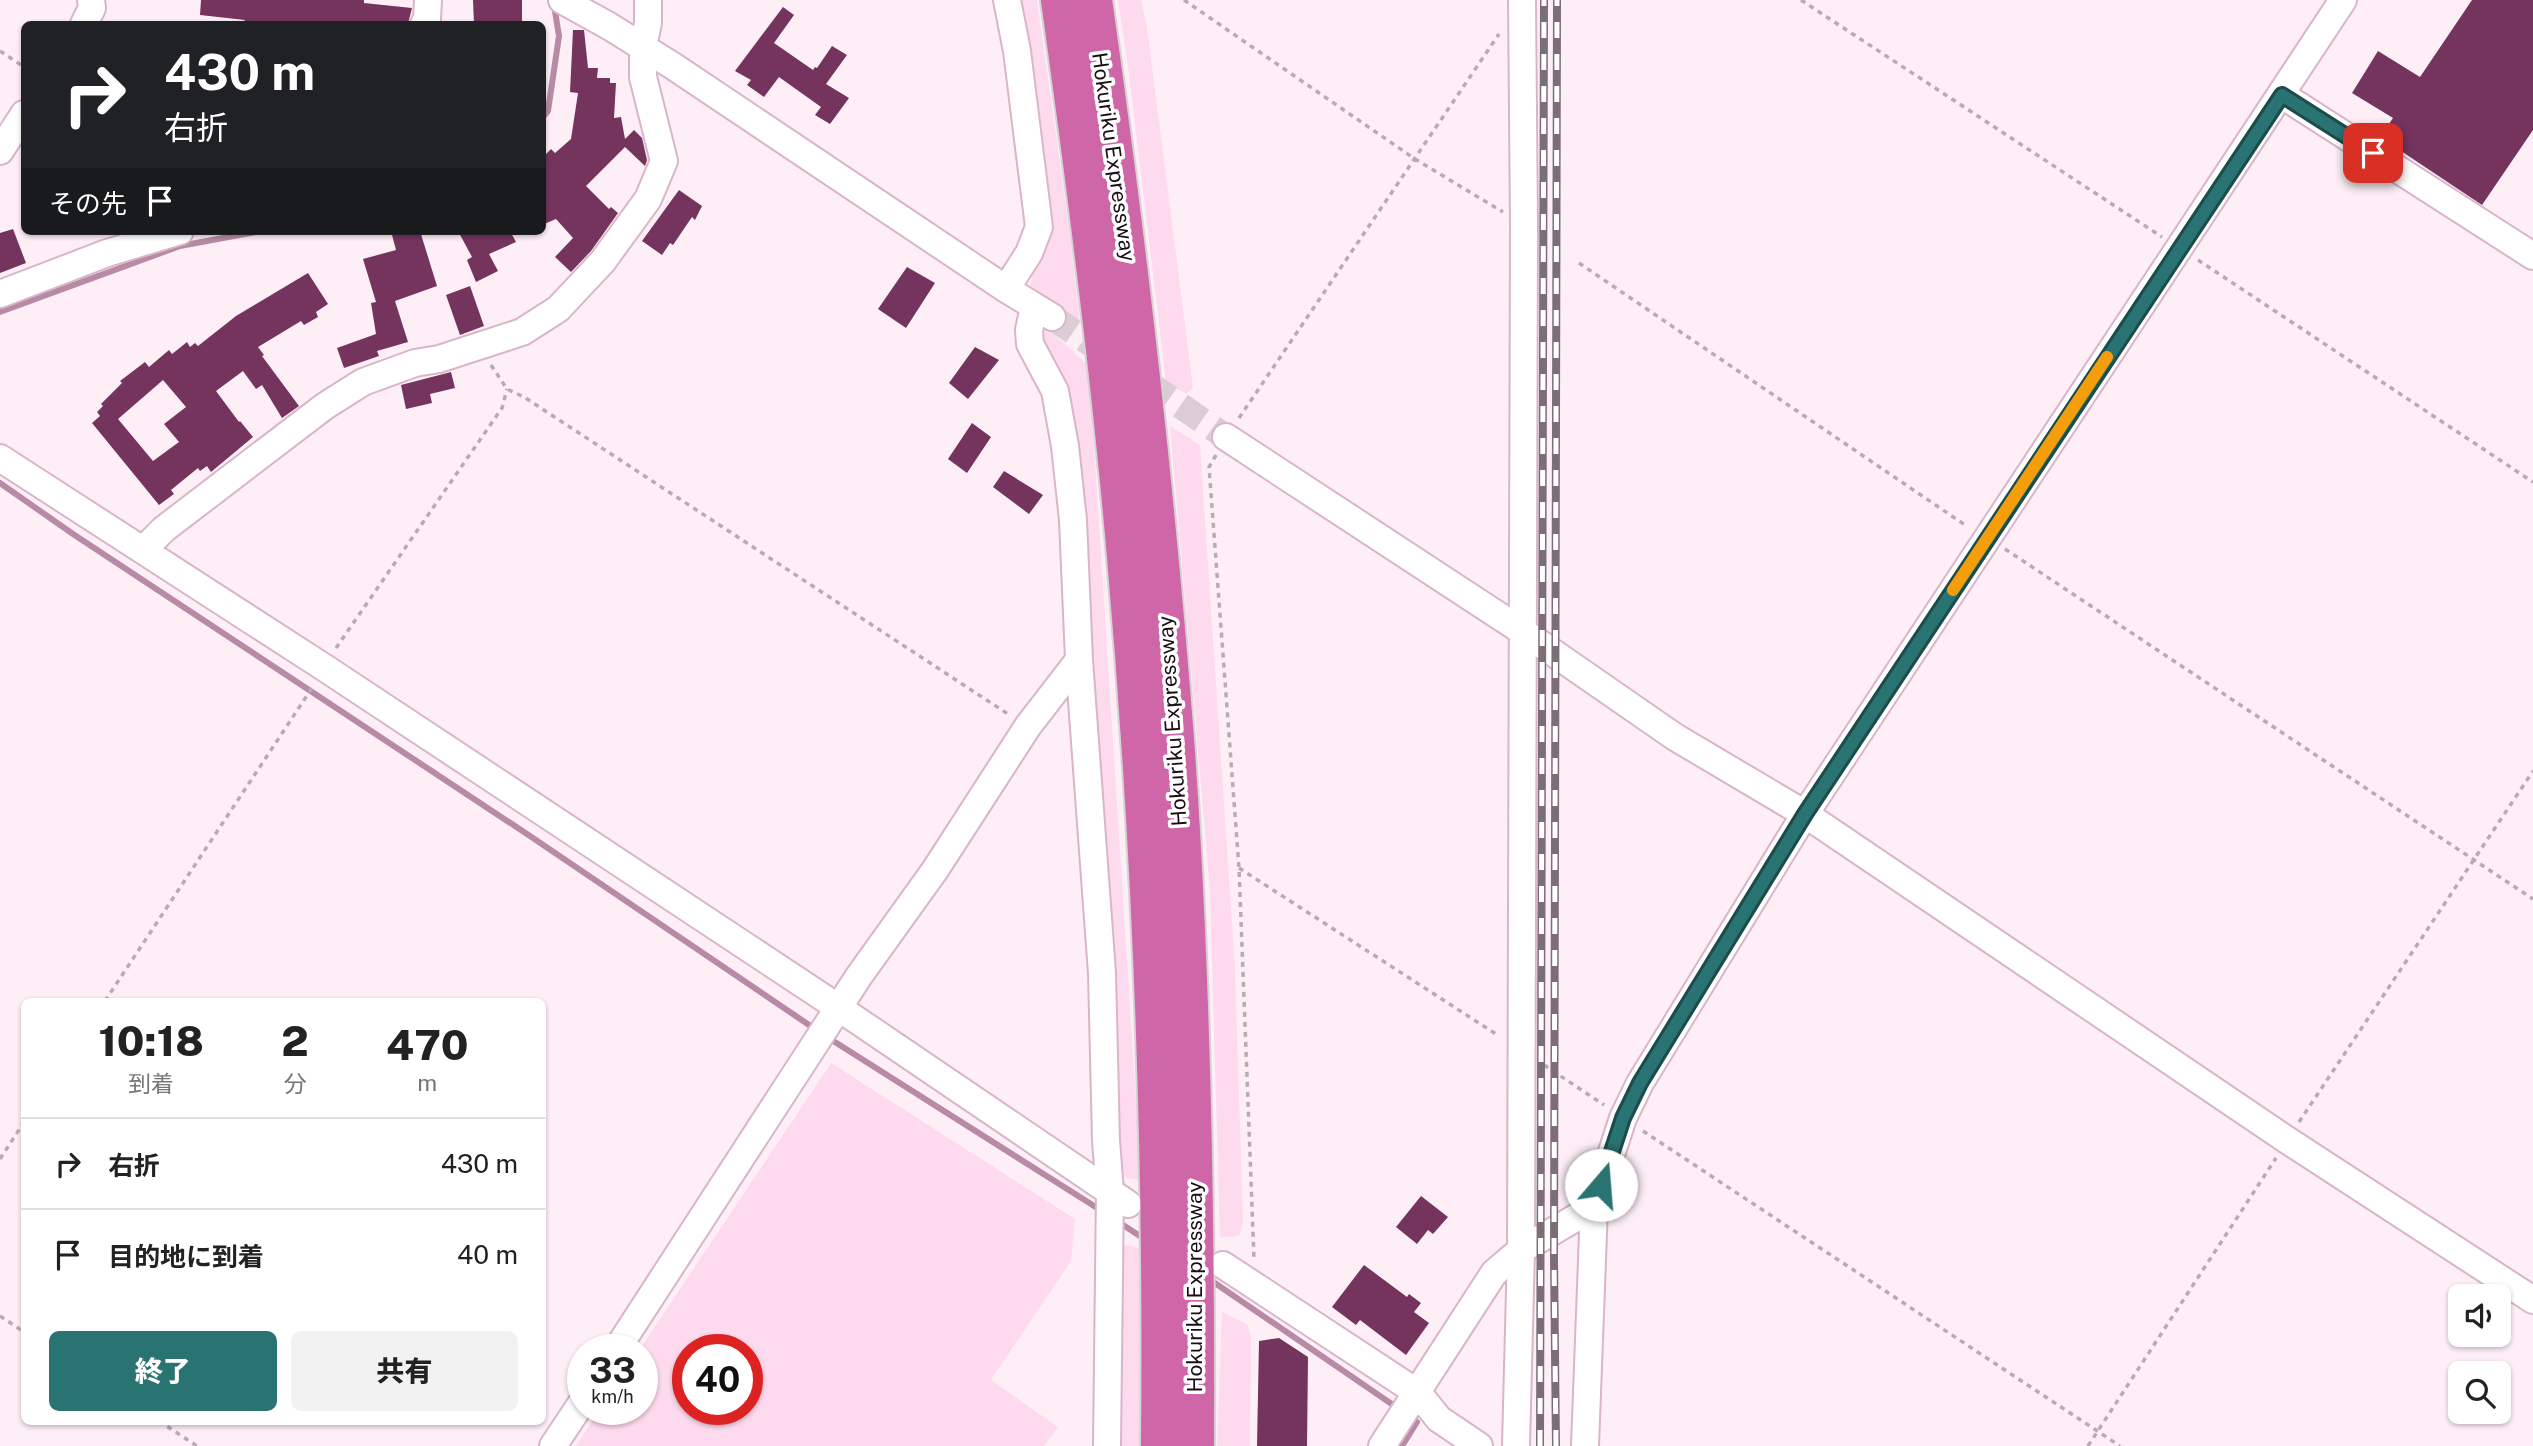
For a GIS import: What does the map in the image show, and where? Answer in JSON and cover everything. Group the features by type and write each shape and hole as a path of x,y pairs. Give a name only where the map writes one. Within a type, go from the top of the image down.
{"highway":[{"name":"Hokuriku Expressway","path":"1060,0 1104,343 1126,556 1140,737 1159,1108 1162,1287 1160,1446"},
{"name":"Hokuriku Expressway","path":"1093,0 1140,355 1175,742 1193,1111 1195,1446"}],"street":[{"path":"86,21 92,8 91,0"},
{"path":"426,21 428,0"},
{"path":"562,0 643,46 1043,311 1029,330 1030,344 1055,391 1065,446 1073,520 1079,660 1102,973 1106,1141 1119,1197 1107,1446"},
{"path":"143,550 164,529 325,406 363,382 415,363 439,359 523,332 558,309 603,261 648,199 664,161 643,77 648,0"},
{"path":"1006,289 1029,253 1039,228 1017,51 1007,0"},
{"path":"1516,1446 1521,1250 1524,226 1522,0"},
{"path":"1584,1446 1594,1207 1623,1118 1640,1083 1805,814 2343,0"},
{"path":"2282,95 2533,256"},
{"path":"0,152 21,119"},
{"path":"0,294 107,253 167,235"},
{"path":"1226,437 1522,631 1675,737 1805,814 2287,1140 2533,1300"},
{"path":"0,458 325,668 1119,1197"},
{"path":"627,1334 1028,726 1079,660"},
{"path":"1382,1446 1494,1273 1521,1250 1594,1207"},
{"path":"1233,1272 1418,1392 1440,1419 1479,1446"},
{"path":"553,1446 567,1425"}],"path":[{"path":"1184,0 1415,159 1524,226"},
{"path":"1233,1272 1254,1261 1239,869 1209,467 1226,437 1522,0"},
{"path":"1801,0 2533,482"},
{"path":"0,51 21,65"},
{"path":"1578,263 1987,539 2533,899"},
{"path":"478,346 507,388 1028,726"},
{"path":"107,998 338,645 502,408 507,388"},
{"path":"2088,1446 2287,1140 2533,771"},
{"path":"1239,869 1520,1049 2120,1446"},
{"path":"0,1159 21,1127"},
{"path":"0,1316 21,1330"},
{"path":"165,1425 197,1446"}],"shaded area":[{"path":"1014,0 1037,0 1080,321 1029,287 1037,259"},
{"path":"1118,0 1141,0 1147,27 1193,388 1186,394 1166,382"},
{"path":"1045,326 1089,366 1141,1180 1127,1178 1115,1168 1108,971 1041,334"},
{"path":"1170,426 1200,445 1235,968 1243,1223 1239,1236 1220,1237 1210,891"},
{"path":"831,1063 1075,1219 1071,1261 991,1380 1058,1427 1044,1446 576,1446 590,1425 658,1425 658,1334 650,1334"},
{"path":"1128,1245 1143,1249 1139,1446 1114,1446 1118,1249"},
{"path":"1222,1312 1247,1324 1251,1337 1250,1446 1217,1446"}],"building":[{"path":"201,0 364,0 364,3 412,8 409,21 244,21 200,15"},
{"path":"473,0 522,0 522,21 474,21"},
{"path":"2472,0 2533,0 2533,130 2482,205 2380,137 2393,118 2352,93 2378,51 2420,77"},
{"path":"783,7 794,15 774,43 813,70 832,46 847,55 826,84 849,98 830,124 815,115 821,107 779,77 764,97 747,85 751,80 735,71"},
{"path":"573,30 584,30 588,68 598,68 597,78 610,78 610,83 616,83 614,118 621,117 625,139 634,130 642,138 647,160 645,166 625,147 586,186 609,209 611,207 618,213 591,251 571,272 555,257 573,238 556,219 546,223 546,154 551,149 555,153 571,139 578,93 570,92"},
{"path":"679,190 702,206 695,220 692,217 673,245 670,243 662,255 642,241"},
{"path":"13,229 26,263 0,273 0,233"},
{"path":"392,235 421,235 437,286 395,301 408,342 377,351 379,356 344,368 337,348 376,334 371,303 376,302 363,259 396,250"},
{"path":"460,235 512,235 516,242 489,254 498,271 476,282 467,260 472,257"},
{"path":"907,267 935,283 906,328 878,309"},
{"path":"308,273 328,304 316,312 318,317 304,325 301,321 258,347 299,406 282,418 262,385 256,389 243,371 216,391 253,437 211,472 207,466 200,471 198,468 171,490 174,494 159,505 92,423 100,416 97,412 103,406 101,404 122,383 120,381 145,362 149,367 169,350 172,354 187,342 190,347 195,343 198,346 236,316","holes":["163,380 186,407 164,424 179,442 153,461 118,419"]},
{"path":"470,286 484,326 460,335 446,295"},
{"path":"975,347 999,360 968,399 949,383"},
{"path":"451,372 455,388 430,394 432,403 406,409 401,385"},
{"path":"972,423 991,437 967,473 948,459"},
{"path":"1004,471 1043,495 1029,514 993,487"},
{"path":"1421,1196 1448,1217 1433,1234 1428,1230 1417,1244 1396,1227"},
{"path":"1364,1265 1407,1297 1409,1294 1421,1303 1414,1312 1429,1323 1406,1355 1360,1320 1356,1325 1332,1307"},
{"path":"1279,1338 1308,1357 1307,1446 1257,1446 1259,1341"}],"waterway":[{"path":"546,113 559,36 554,5"},
{"path":"0,312 180,246 239,235"},
{"path":"0,483 815,1029"},
{"path":"827,1037 1102,1211"},
{"path":"1117,1221 1146,1240"},
{"path":"1209,1279 1399,1409"},
{"path":"1402,1446 1417,1422 1408,1415"}],"tunnel":[{"path":"1052,317 1226,437"}],"railway":[{"path":"1540,1446 1544,0"},
{"path":"1556,1446 1554,1259 1557,0"}],"slow traffic":[{"path":"1953,590 2107,357"}],"route":[{"path":"1601,1185 1623,1118 1640,1083 1805,814 2282,95 2373,153"}]}
